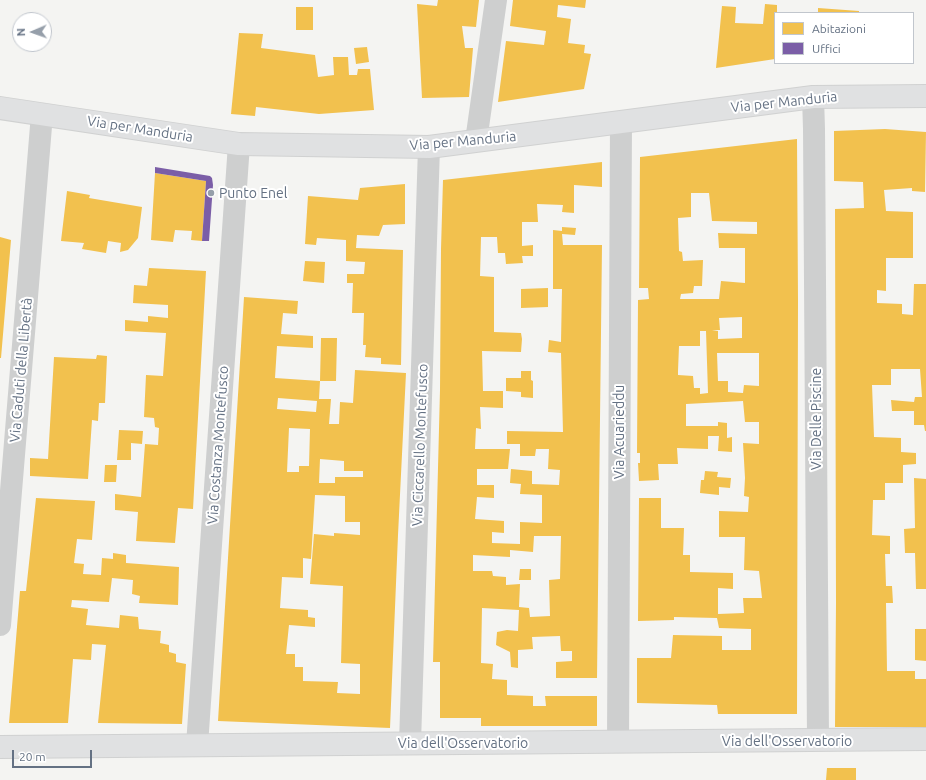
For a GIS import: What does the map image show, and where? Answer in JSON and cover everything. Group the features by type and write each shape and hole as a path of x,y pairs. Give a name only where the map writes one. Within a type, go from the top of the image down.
{"main road":[{"name":"Via per Manduria","path":"0,108 239,144 429,147 813,97 926,96"},
{"name":"Via dell'Osservatorio","path":"0,747 926,740"}],"street":[{"path":"476,141 496,0"},
{"name":"Via Delle Piscine","path":"813,97 818,740"},
{"name":"Via Caduti della Libertà","path":"0,625 42,114"},
{"name":"Via Acuarieddu","path":"618,742 621,122"},
{"name":"Via Costanza Montefusco","path":"197,745 239,144"},
{"name":"Via Ciccarello Montefusco","path":"410,743 429,147"}],"building: Abitazioni":[{"path":"438,0 479,0 476,27 462,26 465,48 473,48 469,97 422,98 417,4 437,6"},
{"path":"513,0 586,0 585,8 558,5 557,17 571,19 568,43 585,45 584,53 591,54 584,89 498,102 506,41 544,45 546,31 510,26"},
{"path":"765,4 777,5 777,12 774,12 774,59 716,68 722,6 736,7 735,23 763,24"},
{"path":"296,7 313,7 313,30 296,30"},
{"path":"818,8 859,11 859,12 818,12"},
{"path":"239,33 263,34 261,48 315,55 318,77 334,75 333,57 348,57 349,75 357,75 358,69 370,69 374,110 319,114 256,107 255,116 231,114"},
{"path":"367,47 369,62 356,64 354,48"},
{"path":"885,129 926,132 925,192 912,191 912,188 884,190 886,211 913,212 913,258 886,258 886,291 877,290 877,303 902,304 902,314 913,315 914,284 926,284 926,431 924,425 914,425 914,411 892,411 891,400 914,402 915,397 922,397 920,369 891,369 891,385 872,385 874,437 901,438 901,452 916,453 916,464 903,465 903,483 885,483 885,500 873,500 872,535 890,536 890,554 885,554 886,586 892,586 893,603 886,603 887,671 915,671 915,679 926,679 926,727 835,727 835,209 864,208 863,182 834,181 834,131"},
{"path":"797,139 797,714 718,714 717,705 637,703 637,658 671,658 673,635 722,636 722,650 751,650 751,629 719,628 717,618 674,617 674,620 638,621 639,498 661,498 661,528 684,528 683,555 690,555 690,572 733,573 733,589 718,588 718,614 744,613 743,598 762,598 759,571 744,570 745,537 719,537 719,511 748,512 749,497 744,496 745,478 743,443 759,444 759,422 745,422 743,401 686,404 686,426 718,426 718,422 727,423 727,438 732,437 732,452 718,451 719,436 708,436 708,449 677,448 678,464 658,464 659,480 639,481 638,463 640,463 640,453 637,453 638,300 649,299 648,288 639,288 640,157","holes":["691,193 709,193 712,221 757,222 757,234 718,233 719,248 745,248 745,283 721,281 719,299 680,299 681,294 693,293 694,286 702,286 703,260 683,261 682,252 679,251 678,218 691,217","742,317 742,338 718,339 718,331 712,330 720,330 719,318","700,331 706,331 708,393 700,394 700,388 694,388 693,376 678,375 679,346 700,346","717,353 759,353 759,386 744,385 743,393 728,392 728,381 718,381"]},
{"path":"602,162 602,187 574,185 574,213 562,212 563,205 537,204 538,222 522,222 522,246 533,245 533,256 522,256 523,263 506,264 505,253 498,253 497,237 481,237 480,276 494,277 494,332 521,333 522,339 521,352 482,351 483,391 503,391 503,408 480,407 481,429 476,428 475,449 510,449 508,469 477,469 477,485 494,485 494,498 477,497 475,519 504,521 504,533 492,532 492,543 520,544 520,522 542,523 542,495 520,494 521,484 510,483 511,469 532,471 532,484 559,485 560,470 548,469 549,449 536,449 535,456 520,456 520,444 507,444 507,431 563,432 561,353 548,352 549,340 561,342 562,289 553,289 553,230 562,231 562,227 576,228 575,235 562,234 563,245 602,245 597,678 556,678 556,662 572,661 572,651 561,651 560,636 532,637 533,649 518,650 518,668 511,667 510,652 496,645 497,632 507,630 518,631 519,610 482,608 481,663 493,664 492,679 507,680 507,695 533,696 533,706 546,706 545,696 597,696 597,726 481,726 481,718 440,718 440,662 433,662 440,390 443,180","holes":["534,536 561,536 560,579 549,580 550,616 530,617 529,608 519,607 520,584 506,585 506,577 493,576 492,571 473,571 473,555 510,557 510,550 533,552"]},
{"path":"155,173 206,181 202,241 191,240 192,231 175,230 173,242 151,240"},
{"path":"405,184 405,224 383,225 379,236 357,235 356,248 403,250 401,365 381,364 381,358 365,357 366,345 363,345 364,313 352,313 353,283 347,283 347,274 364,274 365,262 346,261 346,240 317,238 316,245 305,244 308,196 358,200 360,188"},
{"path":"67,191 90,195 89,198 142,207 138,238 128,250 120,252 121,243 108,241 106,253 82,249 84,243 61,241"},
{"path":"0,237 11,240 1,358 0,358"},
{"path":"305,261 325,262 324,283 303,281"},
{"path":"149,268 206,271 193,509 178,508 175,543 136,541 138,512 115,510 115,494 141,497 145,444 158,445 159,428 155,427 154,418 144,417 146,375 163,376 166,333 125,331 125,320 148,322 148,316 168,318 168,305 133,303 134,285 147,286"},
{"path":"548,288 548,307 521,308 521,289"},
{"path":"244,297 298,301 297,314 283,313 281,334 313,336 313,348 277,346 275,378 320,381 319,399 331,399 329,424 339,424 340,402 353,403 355,370 406,373 390,728 218,721","holes":["278,398 317,401 316,412 277,409","289,428 310,429 309,466 299,466 299,472 287,472","320,459 344,461 344,471 363,471 363,477 335,477 335,483 319,483","315,495 345,496 345,522 360,522 360,535 334,533 334,536 314,534 310,584 343,586 341,663 360,664 360,694 337,693 338,682 303,681 303,667 295,667 295,654 286,654 289,625 315,627 315,618 308,617 308,610 280,608 282,577 303,578 303,558 311,559"]},
{"path":"321,338 337,338 336,381 320,381"},
{"path":"97,355 107,356 105,403 99,403 98,421 92,420 88,479 30,476 30,458 48,459 54,357 96,359"},
{"path":"521,371 531,371 531,380 533,381 533,398 521,397 521,392 506,391 506,378 521,378"},
{"path":"119,430 143,431 142,444 131,443 131,460 117,460"},
{"path":"105,465 117,465 116,482 104,482"},
{"path":"705,471 718,472 717,477 731,478 730,488 719,487 719,495 700,493 701,480 704,480"},
{"path":"914,478 926,479 926,589 916,589 915,553 905,553 904,529 915,528"},
{"path":"36,498 95,501 92,540 77,539 74,563 84,564 83,574 101,575 102,558 113,559 113,553 126,555 126,563 179,567 178,605 139,603 140,596 132,594 133,580 112,578 109,602 72,600 71,607 88,609 86,625 119,628 120,615 138,617 139,629 161,631 160,643 169,645 169,652 176,654 176,662 186,664 182,724 98,723 106,645 92,644 91,660 73,659 68,723 9,723 20,591 26,591"},
{"path":"520,569 531,569 531,580 519,580"},
{"path":"915,629 926,629 926,661 915,660"},
{"path":"827,768 856,768 856,780 826,780"}],"building: Uffici":[{"path":"155,167 210,176 212,178 213,185 209,241 202,241 206,181 155,173"}],"place":[{"name":"Punto Enel","path":"211,193"}]}
